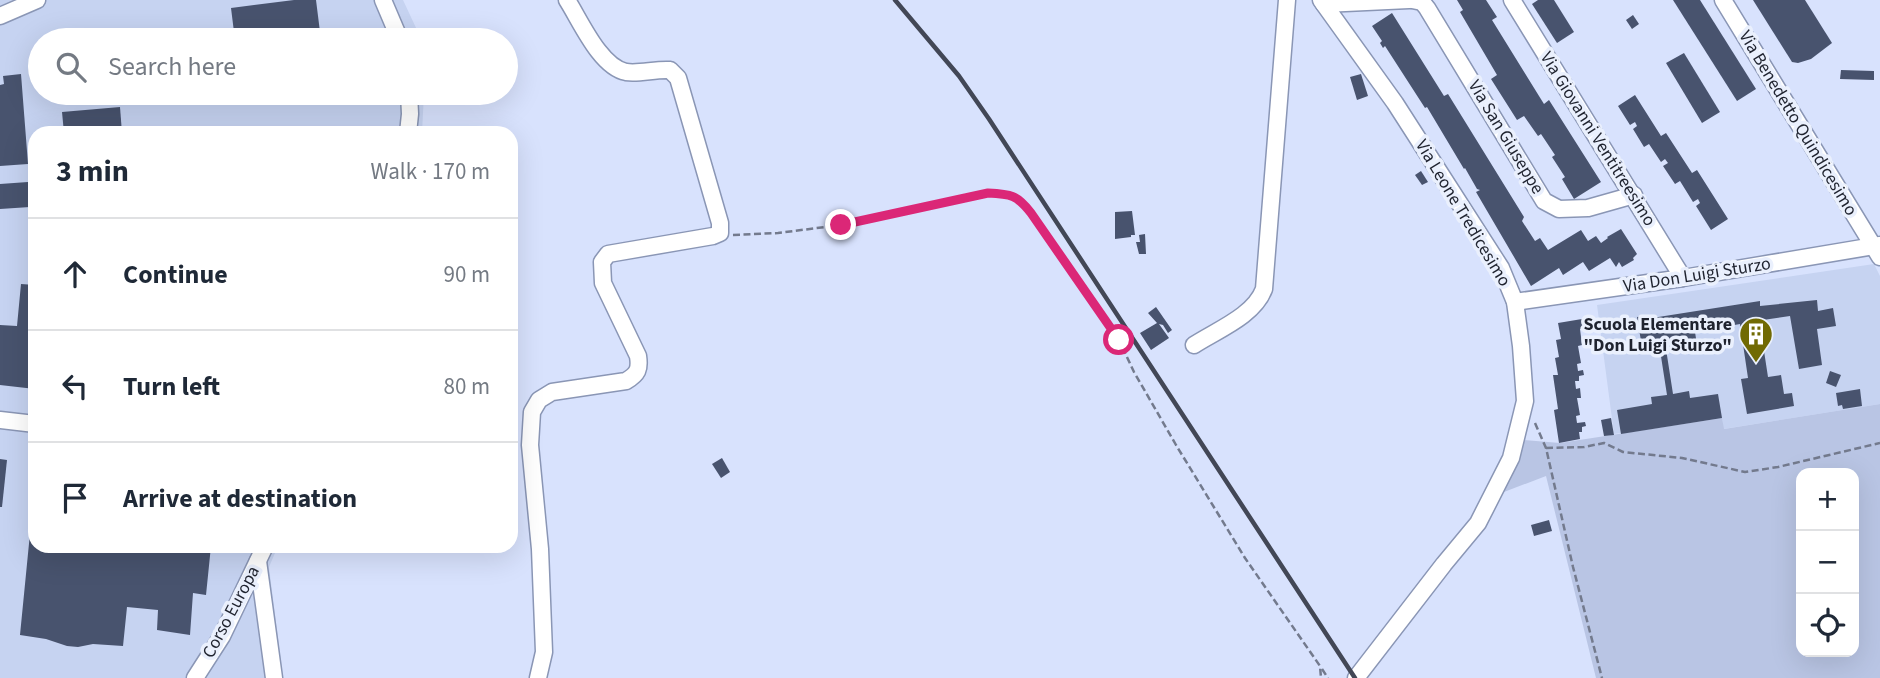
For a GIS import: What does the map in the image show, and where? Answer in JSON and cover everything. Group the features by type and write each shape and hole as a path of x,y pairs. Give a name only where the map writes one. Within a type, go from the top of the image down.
{"street":[{"path":"0,16 37,0"},
{"path":"383,0 395,28"},
{"path":"538,678 544,652 540,549 530,445 532,412 539,400 552,392 626,381 636,376 640,368 638,356 603,283 602,262 608,254 720,233 720,223 678,78 670,70 623,71 612,65 602,57 567,0"},
{"path":"1194,345 1248,311 1260,299 1264,289 1287,0"},
{"name":"Via Giovanni Ventitreesimo","path":"1512,0 1683,278"},
{"name":"Via Benedetto Quindicesimo","path":"1723,0 1878,250"},
{"name":"Via San Giuseppe","path":"1323,2 1422,2 1544,201 1559,209 1588,208 1634,195"},
{"name":"Via Leone Tredicesimo","path":"1323,2 1395,103 1501,268 1514,302 1525,401 1511,458 1478,523 1356,678"},
{"path":"409,126 410,105"},
{"name":"Via Don Luigi Sturzo","path":"1514,302 1878,250"},
{"path":"0,420 28,423"},
{"path":"262,553 274,678"},
{"name":"Corso Europa","path":"195,678 222,636 262,553"}],"path":[{"path":"720,233 778,233 841,225 988,193 1008,194 1020,199 1119,340 1176,445 1245,558 1328,678"},
{"path":"1525,401 1546,448 1602,678"},
{"path":"1546,448 1584,447 1604,443 1623,452 1682,458 1745,472 1880,443"},
{"path":"1320,666 1321,678"}],"shaded area":[{"path":"0,0 403,0 416,28 28,28 28,105 423,105 422,126 28,126 28,553 275,553 269,567 283,678 0,678"},
{"path":"1874,264 1880,276 1880,404 1723,429 1722,418 1614,434 1597,305"},
{"path":"1880,404 1880,678 1596,678 1546,476 1504,492 1523,440 1560,443 1722,418 1724,429"}],"building":[{"path":"316,0 320,28 234,28 231,8"},
{"path":"1457,0 1486,0 1497,17 1492,20 1544,104 1549,100 1601,182 1574,199 1562,179 1565,177 1552,157 1555,155 1541,134 1538,136 1524,116 1517,120 1491,79 1497,75 1460,12 1463,10"},
{"path":"1538,0 1554,0 1574,32 1557,43 1532,4"},
{"path":"1673,0 1700,0 1756,89 1737,101"},
{"path":"1753,0 1805,0 1832,43 1811,59 1792,62"},
{"path":"1392,13 1444,96 1448,94 1524,217 1522,221 1535,241 1540,238 1548,250 1581,230 1588,241 1596,236 1601,243 1621,229 1637,254 1634,260 1622,267 1619,262 1616,267 1610,258 1589,271 1583,262 1563,275 1559,268 1531,286 1476,192 1480,190 1464,169 1427,107 1425,108 1385,46 1383,48 1380,43 1382,41 1372,26"},
{"path":"1633,15 1639,24 1632,29 1626,20"},
{"path":"1684,53 1720,112 1702,123 1666,63"},
{"path":"1841,70 1874,71 1874,80 1840,79"},
{"path":"21,74 28,164 0,166 0,85 4,84 3,76"},
{"path":"1361,74 1368,96 1357,100 1350,77"},
{"path":"1635,95 1661,136 1666,133 1692,173 1697,170 1728,219 1711,230 1696,206 1700,203 1698,199 1693,202 1680,181 1675,184 1663,166 1668,163 1665,159 1661,162 1649,144 1644,147 1633,129 1637,126 1635,122 1630,125 1618,106"},
{"path":"120,107 121,126 63,126 62,112"},
{"path":"1421,171 1428,182 1422,185 1415,175"},
{"path":"28,182 28,207 0,209 0,184"},
{"path":"1132,211 1135,235 1115,239 1115,212"},
{"path":"1145,234 1146,254 1139,254 1136,242 1140,242 1139,235"},
{"path":"21,284 28,284 28,388 0,385 0,325 17,326"},
{"path":"1817,300 1818,311 1833,308 1836,326 1817,329 1822,365 1799,369 1790,316 1763,320 1765,337 1762,338 1768,377 1781,375 1784,394 1792,393 1794,406 1747,414 1741,379 1748,378 1740,324 1695,332 1697,345 1666,349 1673,394 1689,391 1690,398 1718,394 1722,418 1621,434 1617,410 1652,404 1651,397 1667,395 1660,350 1643,353 1637,317 1652,315 1652,318 1760,301 1760,306"},
{"path":"1156,307 1172,330 1168,333 1163,325 1159,324 1169,338 1151,350 1140,333 1157,323 1148,313"},
{"path":"1582,319 1582,345 1578,346 1581,363 1577,364 1578,371 1583,370 1584,375 1579,376 1579,381 1575,381 1576,389 1580,388 1581,398 1577,398 1580,415 1576,416 1577,423 1585,422 1586,426 1579,432 1580,439 1559,443 1553,375 1558,375 1556,340 1561,339 1558,323"},
{"path":"1830,371 1841,375 1836,387 1826,383"},
{"path":"1860,389 1862,406 1843,409 1842,405 1838,406 1836,393"},
{"path":"1611,418 1614,435 1604,436 1601,420"},
{"path":"722,458 730,472 721,478 712,464"},
{"path":"0,459 7,460 2,507 0,507"},
{"path":"1549,520 1552,531 1534,536 1531,525"},
{"path":"28,553 210,553 206,595 193,593 190,635 157,630 158,610 127,607 123,646 67,646 20,635"}],"railway":[{"path":"895,0 959,76 989,119 1355,678"}],"place":[{"name":"Scuola Elementare \"Don Luigi Sturzo\"","path":"1756,364"}],"route":[{"path":"841,225 988,193 1008,194 1020,199 1031,213 1119,340"}]}
